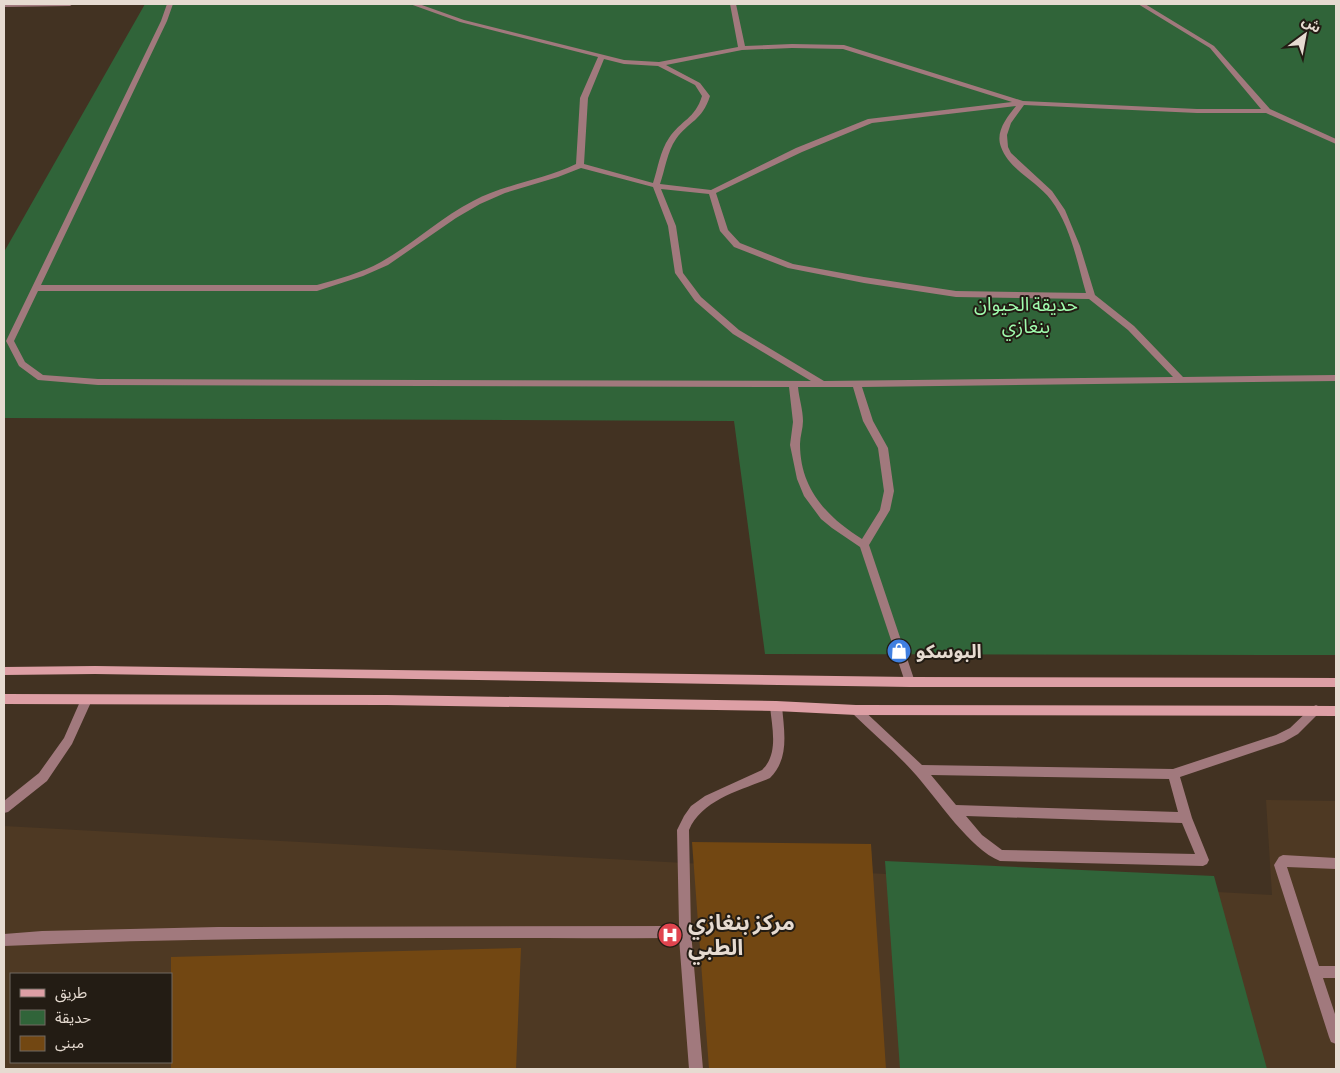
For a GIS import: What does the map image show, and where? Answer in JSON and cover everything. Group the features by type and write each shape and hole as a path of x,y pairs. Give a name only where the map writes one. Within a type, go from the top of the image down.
{"main road":[{"path":"4,671 95,670 910,682 1336,683"},
{"path":"4,699 388,700 776,706 856,710 1336,711"}],"lane":[{"path":"4,5 70,4"},
{"path":"170,4 164,21 10,341 22,364 41,378 98,382 857,384 1179,378 1336,378"},
{"path":"413,4 462,21 624,62 659,64 742,48 792,46 844,47 1022,103"},
{"path":"733,4 742,48"},
{"path":"1141,4 1212,47 1267,111"},
{"path":"580,165 584,98 602,56"},
{"path":"659,64 698,84 706,96 703,109 692,122 679,131 672,139 656,186 672,226 679,273 698,299 736,332 822,383"},
{"path":"36,288 317,288 351,278 384,264 475,204 496,194 568,172 580,165 656,186 712,192 799,150 871,121 1022,103 1197,111 1267,111 1336,142"},
{"path":"1022,103 1004,128 1004,147 1019,166 1054,198 1065,216 1092,296 1132,328 1179,378"},
{"path":"712,192 724,231 737,245 791,266 864,280 956,294 1092,296"},
{"path":"793,383 798,422 795,442 799,471 815,507 836,528 864,545 910,682"},
{"path":"857,384 868,421 883,448 889,491 885,510 864,545"},
{"path":"4,808 43,778 68,741 86,700"},
{"path":"696,1069 685,932 683,830 692,814 706,801 766,774 774,768 778,757 776,706"},
{"path":"856,710 919,770 978,839 1000,855 1202,860 1186,818 1173,774"},
{"path":"919,770 1173,774 1280,739 1294,731 1316,710"},
{"path":"952,810 1186,818"},
{"path":"1336,863 1282,861 1280,865 1336,1037"},
{"path":"4,940 42,937 218,933 685,932"},
{"path":"1315,972 1336,972"}],"shaded area":[{"name":"مركز بنغازي الطبي","path":"1266,800 1336,801 1336,1069 4,1069 4,826 1272,895"}],"green space":[{"name":"حديقة الحيوان بنغازي","path":"145,4 1336,4 1336,655 765,654 734,421 4,418 4,252"},
{"path":"885,861 1214,876 1267,1069 900,1069"}],"building":[{"path":"692,842 871,844 886,1069 709,1069"},
{"path":"521,948 516,1069 171,1069 171,957"}],"place":[{"name":"البوسكو","path":"899,651"},
{"name":"مركز بنغازي الطبي","path":"670,935"}]}
